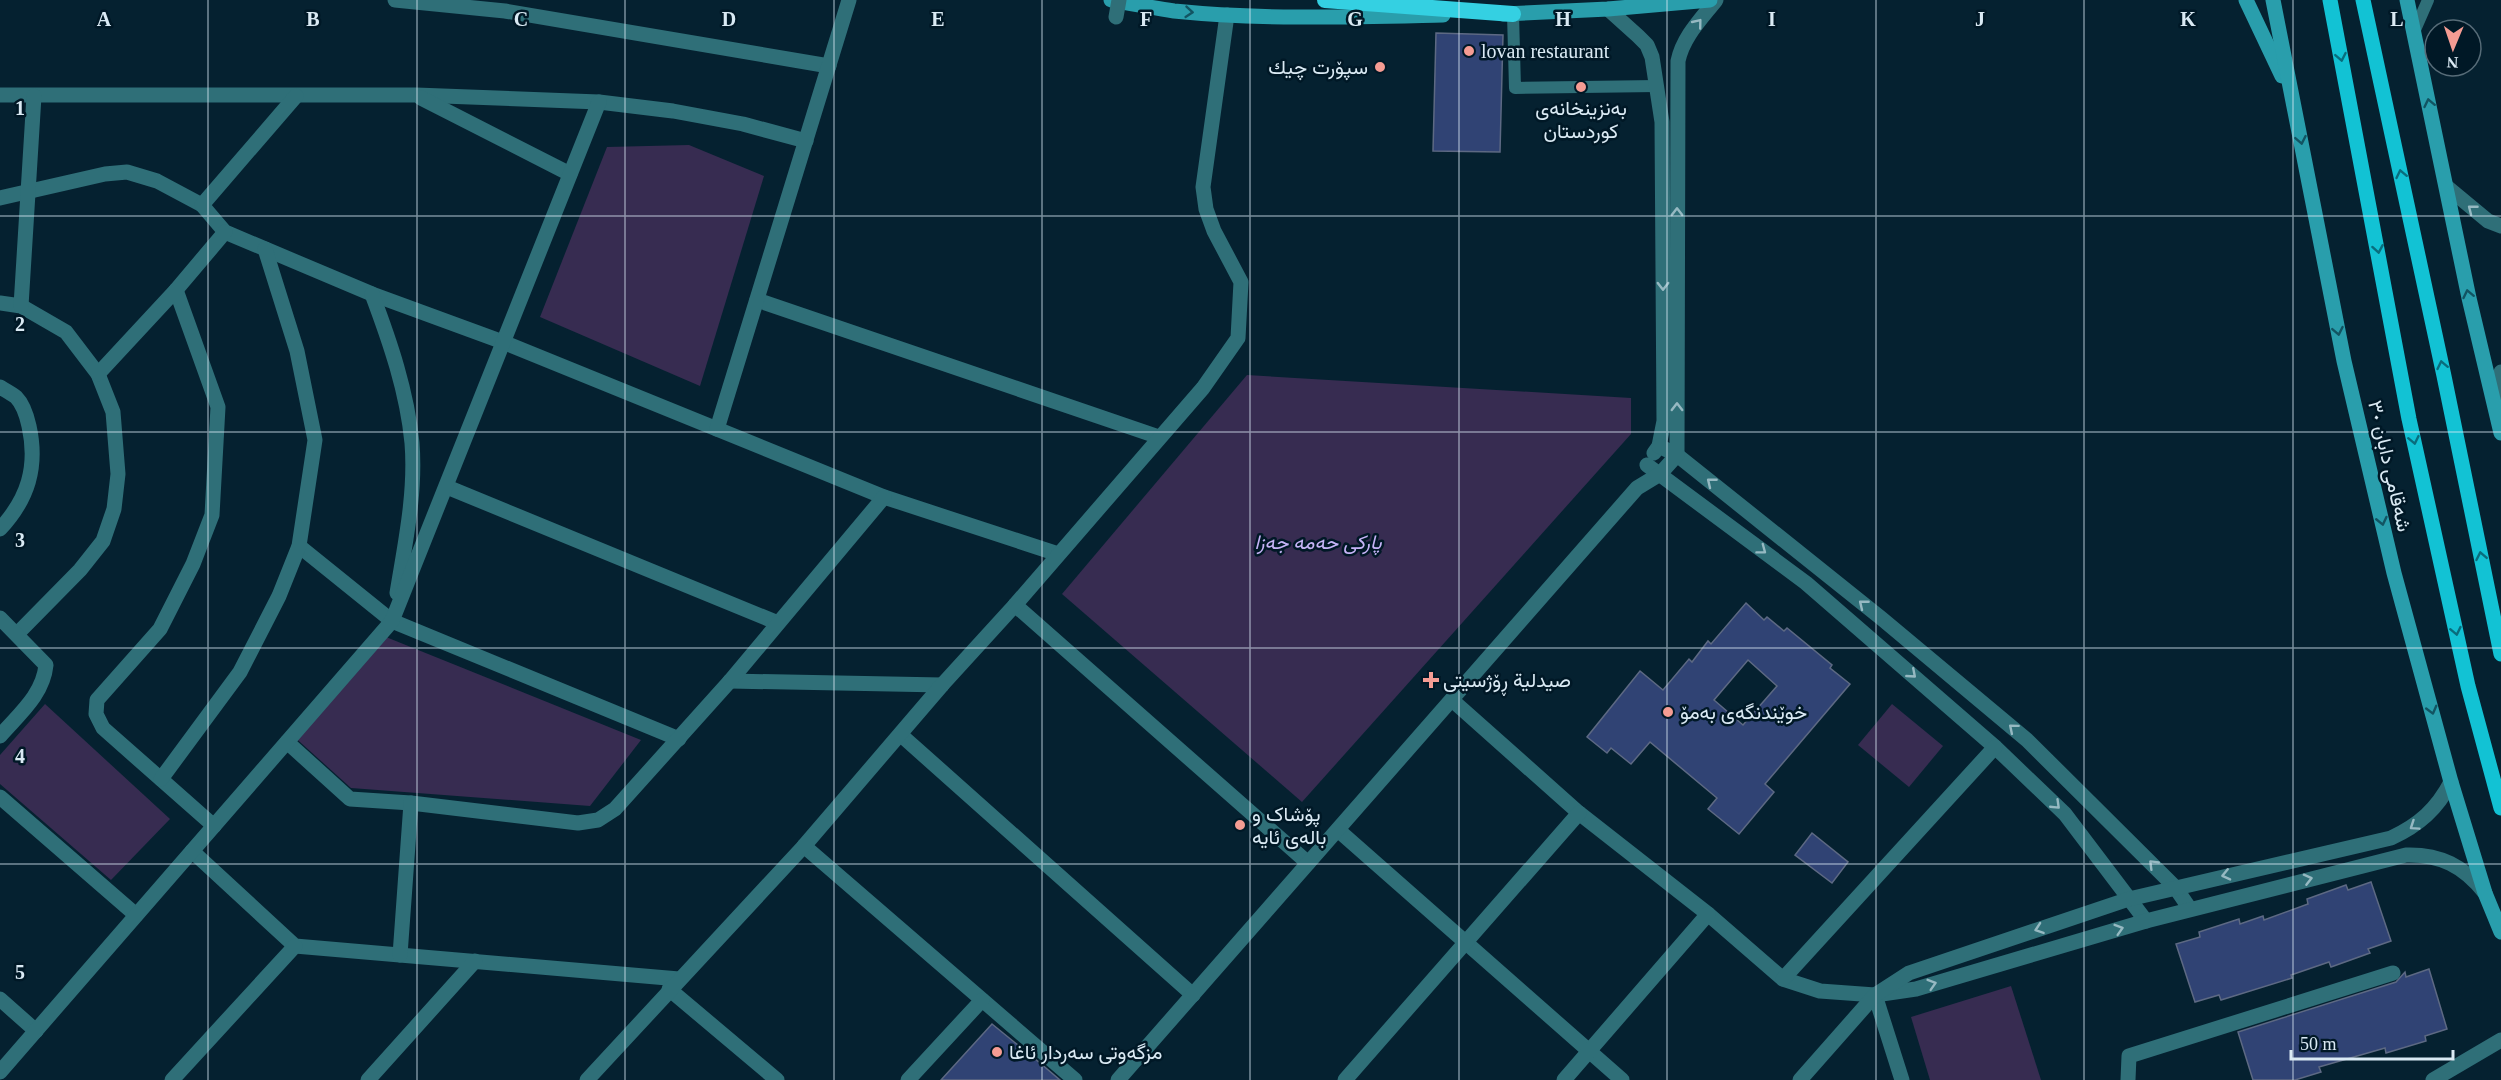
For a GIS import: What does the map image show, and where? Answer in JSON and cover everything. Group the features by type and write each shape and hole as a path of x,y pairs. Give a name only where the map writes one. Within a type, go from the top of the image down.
{"highway":[{"path":"1325,0 1513,14"}],"main road":[{"path":"1111,0 1172,10 1295,18 1513,14 1710,0"},
{"path":"2246,0 2294,103"},
{"name":"شەقامی دابان ٣٠","path":"2273,0 2347,372 2394,573 2451,782 2485,893 2501,932"},
{"name":"شەقامی دابان ٣٠","path":"2330,0 2409,418 2468,686 2501,808"},
{"path":"2363,0 2501,654"},
{"path":"2407,0 2469,298 2501,433"}],"street":[{"path":"394,0 505,11 829,66"},
{"path":"717,429 849,0"},
{"path":"1116,17 1119,0"},
{"path":"1677,455 1678,61 1680,50 1690,33 1716,0"},
{"path":"1608,9 1647,45 1652,57 1662,122 1664,421 1654,469"},
{"path":"587,1080 804,846 1203,388 1238,338 1241,282 1214,231 1206,209 1203,187 1227,15"},
{"path":"0,95 416,96 599,102 674,111 743,124 806,141"},
{"path":"21,306 34,96"},
{"path":"202,205 297,96"},
{"path":"416,96 570,174"},
{"path":"0,1072 392,621 599,102"},
{"path":"0,198 105,174 127,172 157,182 202,205 225,232 372,294 503,342 884,497 1058,554"},
{"path":"2447,187 2488,221 2501,226"},
{"path":"98,374 176,290 225,232"},
{"path":"161,779 240,672 279,596 299,546 315,440 297,351 265,249"},
{"path":"176,290 218,407 212,515 193,564 160,629 97,700 96,714 103,728 214,826"},
{"path":"372,294 397,362 412,443 410,513 392,621"},
{"path":"756,300 1159,437"},
{"path":"0,303 21,306 66,332 98,374 113,412 118,474 114,509 103,541 80,570 17,634"},
{"path":"2494,399 2501,372"},
{"path":"0,387 17,398 28,417 33,451 33,471 26,494 14,514 0,529"},
{"path":"1659,446 1677,455 1881,618 2027,740 2175,887 2190,909"},
{"path":"1118,1080 1637,488 1654,469 1677,455"},
{"path":"1654,469 1806,583 1995,747 2065,814 2146,921"},
{"path":"447,487 778,623"},
{"path":"287,742 350,799 411,803 578,822 598,820 615,809 679,739 884,497"},
{"path":"299,546 392,621 679,739"},
{"path":"1016,604 1308,863"},
{"path":"0,618 46,664 40,690 0,736"},
{"path":"730,681 942,685"},
{"path":"1452,700 1579,813 1708,914 1783,979 1820,991 1875,995 1916,989 2146,921 2406,855 2425,855 2443,859 2459,867 2474,879 2485,893"},
{"path":"901,735 1193,994"},
{"path":"1783,979 1995,747"},
{"path":"1800,1080 1875,995 1909,973 2129,899 2391,838 2421,822 2438,803 2451,782"},
{"path":"0,797 136,915"},
{"path":"400,955 411,803"},
{"path":"1346,1080 1579,813"},
{"path":"1338,830 1622,1080"},
{"path":"804,846 1075,1080"},
{"path":"192,851 295,946 474,961 674,984 777,1080"},
{"path":"1564,1080 1708,914"},
{"path":"172,1080 295,946"},
{"path":"368,1080 474,961"},
{"path":"2128,1080 2129,1056 2393,973"},
{"path":"1875,995 1902,1080"},
{"path":"0,999 36,1031"},
{"path":"908,1080 982,1000"},
{"path":"2433,1080 2501,1040"}],"lane":[{"path":"2414,32 2428,0"},
{"path":"1513,14 1515,88 1657,87"}],"green space":[{"path":"689,145 764,176 700,386 540,317 607,147"},
{"name":"پارکی حەمە جەزا","path":"1247,375 1631,398 1631,434 1302,802 1062,594"},
{"path":"376,633 641,740 590,806 351,788 290,733"},
{"path":"45,704 170,819 111,880 0,784 0,755"},
{"path":"1892,704 1943,746 1909,787 1858,745"},
{"path":"2011,986 2041,1080 1930,1080 1911,1017"}],"building":[{"path":"1436,33 1503,35 1500,152 1433,151"},
{"name":"خوێندنگەی بەمۆ","path":"1746,603 1764,620 1767,617 1784,631 1787,628 1832,665 1830,668 1850,684 1765,784 1774,792 1739,834 1708,809 1717,798 1650,742 1631,764 1611,748 1607,753 1587,737 1640,671 1663,690 1689,659 1692,662 1708,641 1711,644","holes":["1748,660 1777,686 1743,725 1714,700"]},
{"path":"1812,833 1848,862 1832,883 1795,855"},
{"path":"2371,882 2391,941 2368,949 2370,953 2331,967 2329,962 2291,975 2292,978 2221,1000 2219,995 2195,1002 2176,944 2200,937 2199,932 2239,919 2240,924 2263,916 2264,920 2308,904 2307,899 2346,885 2348,890"},
{"path":"2429,969 2447,1029 2425,1036 2426,1041 2386,1053 2385,1048 2319,1067 2321,1072 2295,1080 2253,1080 2238,1032 2396,982 2405,972 2406,977"},
{"name":"مزگەوتی سەردار ئاغا","path":"992,1024 1040,1063 1060,1080 941,1080"}],"place":[{"name":"lovan restaurant","path":"1469,51"},
{"name":"سپۆرت چيك","path":"1380,67"},
{"name":"بەنزینخانەی کوردستان","path":"1581,87"},
{"name":"صيدلية ڕۆژسیتی","path":"1431,680"},
{"name":"خوێندنگەی بەمۆ","path":"1668,712"},
{"name":"پۆشاک و بالەی ئایە","path":"1240,825"},
{"name":"مزگەوتی سەردار ئاغا","path":"997,1052"}]}
